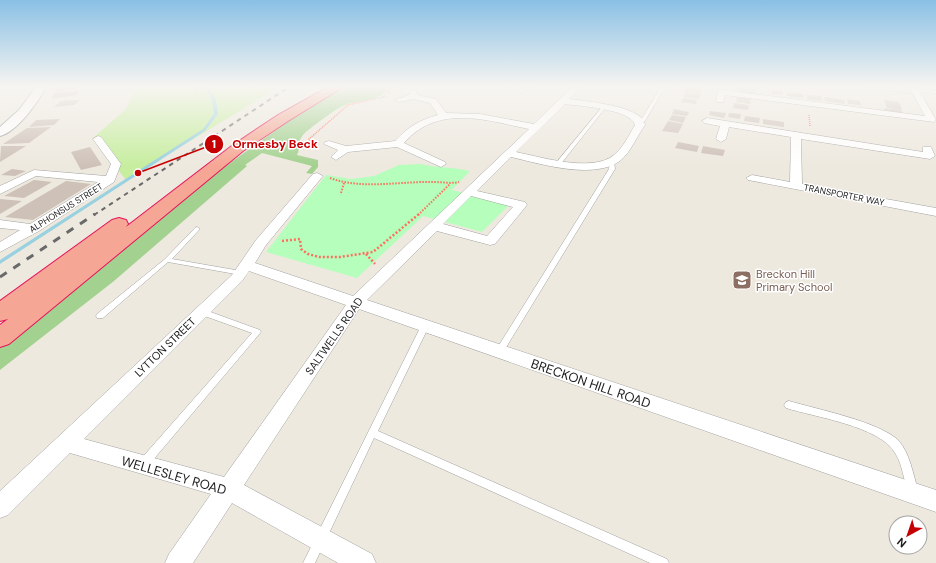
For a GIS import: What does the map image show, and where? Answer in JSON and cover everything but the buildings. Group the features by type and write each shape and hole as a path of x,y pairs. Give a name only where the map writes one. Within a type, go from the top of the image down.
{"highway":[{"path":"0,313 204,160 276,113"},
{"path":"0,338 238,148 291,113"}],"street":[{"path":"0,133 23,113"},
{"name":"SALTWELLS ROAD","path":"178,563 356,302 550,113"},
{"path":"508,153 558,164 584,166 612,161 617,159 640,122 633,115 628,113"},
{"path":"875,113 934,121"},
{"path":"398,144 404,134 413,126 443,116 479,117 535,127"},
{"path":"707,121 931,156"},
{"path":"721,139 725,124"},
{"path":"796,135 796,186"},
{"name":"ALPHONSUS STREET","path":"0,248 110,180 116,164 98,139"},
{"path":"329,144 344,149 398,144 441,164"},
{"path":"336,157 344,149"},
{"path":"409,162 423,156"},
{"path":"0,191 34,173 110,180"},
{"name":"LYTTON STREET","path":"0,507 202,312 244,269 248,260 261,243 317,176"},
{"name":"TRANSPORTER WAY","path":"752,178 936,212"},
{"path":"434,226 490,241 521,205 472,189"},
{"path":"0,224 34,228"},
{"name":"BRECKON HILL ROAD","path":"244,269 356,302 936,501"},
{"name":"WELLESLEY ROAD","path":"66,444 141,466 229,489 363,563"}],"lane":[{"path":"558,164 599,113"},
{"path":"640,122 643,121 648,113"},
{"path":"499,352 612,169 612,161"},
{"path":"100,316 167,260 197,229"},
{"path":"167,260 244,269"},
{"path":"141,466 256,332 202,312"},
{"path":"309,563 425,326"},
{"path":"789,405 875,431 890,438 900,452 914,494"},
{"path":"372,432 663,563"}],"path":[{"path":"318,149 309,139 339,113"},
{"path":"809,114 811,128"},
{"path":"317,176 344,182 388,184 435,182 450,184 458,182 472,189"},
{"path":"341,193 344,182"},
{"path":"261,243 300,239 301,249 308,254 320,257 340,257 373,252 388,238 424,210 450,184"}],"green space":[{"path":"121,113 236,113 126,180 93,138"},
{"path":"299,113 331,113 306,132 300,140 297,155 318,160 318,167 312,174 306,173 312,166 262,153 245,165 247,166 114,281 0,370 0,340 234,160"},
{"path":"420,164 470,171 452,190 510,204 482,232 423,216 357,278 266,252 326,175 351,179 374,176 399,165"}],"waterway":[{"path":"0,262 204,130 216,113"}],"railway":[{"path":"94,215 249,113"},
{"path":"0,277 95,214"}],"place":[{"name":"Ormesby Beck","path":"138,173"},
{"name":"Breckon Hill Primary School","path":"742,280"}]}
